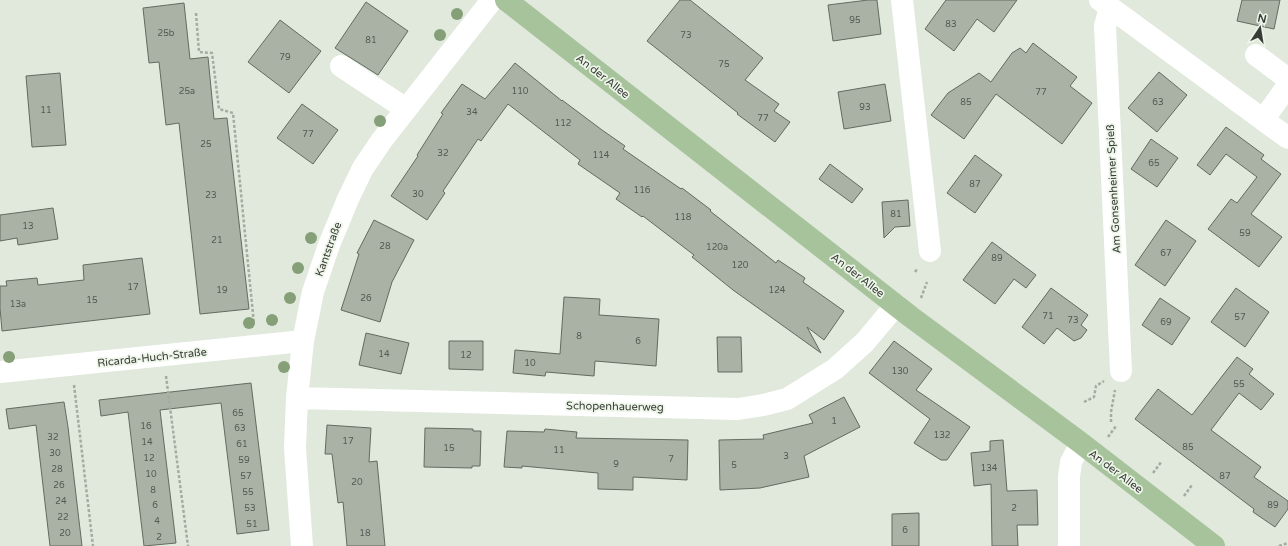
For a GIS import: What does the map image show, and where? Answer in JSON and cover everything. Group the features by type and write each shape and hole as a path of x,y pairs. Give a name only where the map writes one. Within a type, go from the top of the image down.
{"main road":[{"name":"An der Allee","path":"506,0 911,317 1214,546"}],"street":[{"name":"Kantstraße","path":"302,546 295,448 297,398 303,341 313,292 329,245 363,168 382,140 492,0"},
{"path":"902,0 930,251"},
{"name":"Am Gonsenheimer Spieß","path":"1105,4 1288,138"},
{"name":"Am Gonsenheimer Spieß","path":"1105,4 1122,371"},
{"path":"1256,55 1288,79"},
{"path":"341,66 406,109"},
{"path":"1264,119 1288,85"},
{"name":"Schopenhauerweg","path":"297,398 738,409 787,399 835,369 865,342 896,305"},
{"name":"Ricarda-Huch-Straße","path":"0,372 303,341"},
{"path":"1069,546 1069,477 1071,462 1081,444"}],"path":[{"path":"196,14 199,52 212,53 219,109 233,113 256,346"},
{"path":"919,303 927,282"},
{"path":"163,356 188,546"},
{"path":"72,365 93,546"},
{"path":"1084,402 1094,397 1095,390"},
{"path":"1111,422 1111,412 1115,391"},
{"path":"1149,478 1162,461"},
{"path":"1279,546 1288,543"}],"building":[{"path":"680,0 690,0 763,58 745,80 779,104 774,111 790,122 775,142 737,114 738,113 647,41"},
{"path":"877,0 881,34 833,41 828,5"},
{"path":"946,0 1017,0 994,32 977,19 954,51 925,29"},
{"path":"1242,0 1280,0 1274,29 1237,21"},
{"path":"366,2 408,31 378,75 335,48"},
{"path":"184,3 190,59 208,57 214,119 227,118 249,309 200,314 179,123 166,125 159,62 149,63 143,8"},
{"path":"280,20 321,51 289,93 248,62"},
{"path":"1033,43 1077,77 1070,86 1092,103 1062,144 996,94 964,139 931,115 948,93 979,73 991,82 1012,53 1020,48 1026,53"},
{"path":"515,63 562,101 625,146 623,149 681,189 682,188 776,263 778,260 805,278 803,282 844,311 824,340 807,327 821,353 733,290 692,257 694,255 643,216 642,217 616,199 620,193 578,164 580,160 508,104 481,141 478,139 443,191 445,193 427,220 391,196 418,156 417,155 443,114 441,113 462,84 485,99"},
{"path":"1159,72 1187,95 1157,132 1128,108"},
{"path":"60,73 66,145 32,147 26,76"},
{"path":"885,84 891,121 844,129 838,92"},
{"path":"302,104 338,130 313,164 277,138"},
{"path":"1226,127 1264,155 1261,159 1281,174 1251,214 1282,237 1259,267 1208,229 1231,199 1237,203 1257,177 1226,154 1210,175 1197,165"},
{"path":"1151,139 1178,158 1157,187 1131,169"},
{"path":"975,155 1002,175 975,213 947,193"},
{"path":"830,164 863,189 852,203 819,179"},
{"path":"908,200 910,226 895,227 884,238 882,202"},
{"path":"53,208 58,239 18,245 17,238 0,241 0,215"},
{"path":"374,220 414,240 392,282 380,322 341,310 359,254 357,253"},
{"path":"1166,220 1196,241 1165,286 1135,265"},
{"path":"992,242 1036,275 1026,288 1014,279 995,304 963,280"},
{"path":"142,258 150,314 2,331 0,286 7,286 6,281 37,278 38,285 84,280 83,265"},
{"path":"1051,288 1088,315 1081,325 1087,330 1081,338 1074,341 1057,328 1044,344 1022,327"},
{"path":"1236,288 1269,312 1245,347 1211,322"},
{"path":"564,297 600,299 599,315 659,319 656,366 595,361 594,376 546,372 545,376 513,373 515,350 560,354"},
{"path":"1160,298 1190,318 1172,345 1142,325"},
{"path":"366,333 409,343 401,374 359,365"},
{"path":"717,337 741,337 742,372 718,372"},
{"path":"449,341 483,341 483,370 449,369"},
{"path":"894,341 932,369 916,390 970,427 947,460 941,460 914,443 930,419 869,373"},
{"path":"1237,357 1253,369 1249,374 1274,394 1261,410 1239,393 1211,430 1261,467 1254,477 1288,501 1288,509 1275,527 1253,512 1254,509 1135,419 1158,389 1192,415"},
{"path":"251,383 269,530 237,534 221,403 160,410 176,543 144,546 128,412 101,416 99,400"},
{"path":"844,397 860,427 804,456 809,477 760,488 720,490 719,440 764,439 763,435 813,423 809,415"},
{"path":"64,402 82,546 50,546 36,425 9,429 6,409"},
{"path":"327,425 371,428 369,462 377,461 385,546 347,546 343,502 338,503 332,454 325,454"},
{"path":"425,428 473,429 473,431 481,431 480,466 472,466 472,468 424,467"},
{"path":"545,429 577,432 576,438 688,440 687,480 633,477 633,490 598,489 598,473 522,466 522,468 504,467 507,431 544,432"},
{"path":"1003,440 1007,491 1037,490 1038,525 1017,525 1018,546 992,546 991,484 974,486 971,453 990,451 990,441"},
{"path":"919,513 919,546 892,546 892,514"}]}
